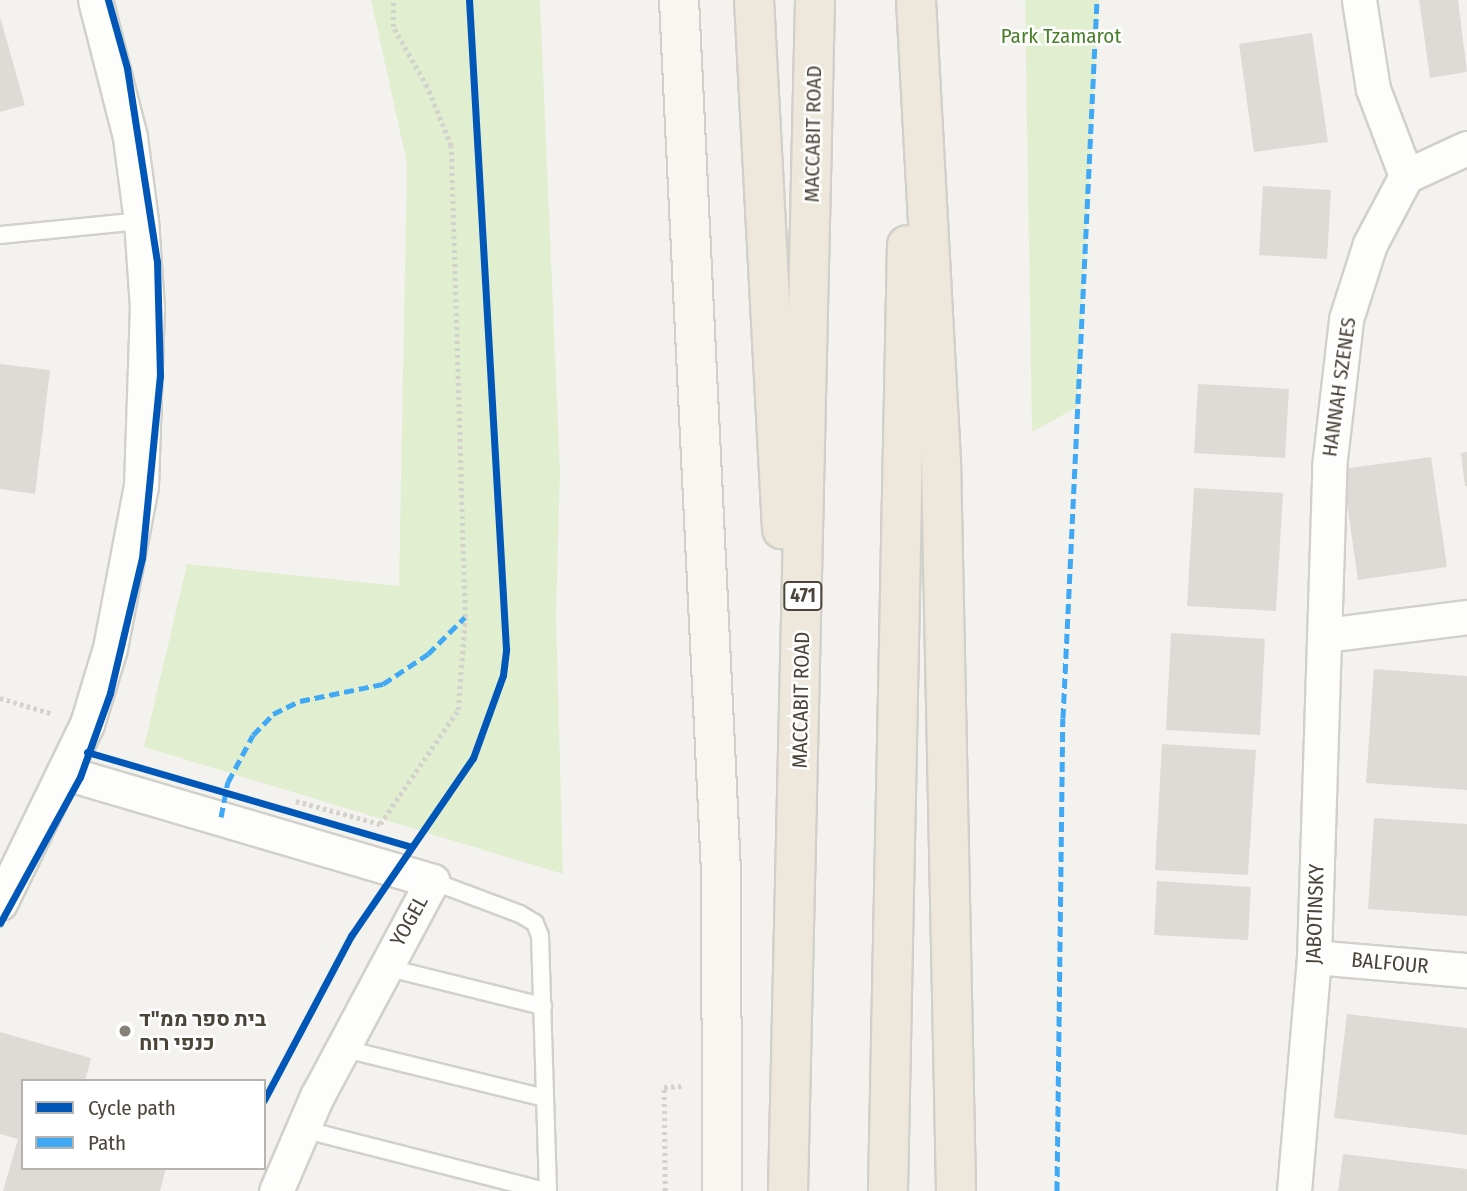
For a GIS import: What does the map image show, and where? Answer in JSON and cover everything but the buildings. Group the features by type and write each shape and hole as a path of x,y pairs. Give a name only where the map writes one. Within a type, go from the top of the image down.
{"highway":[{"path":"754,0 797,821"},
{"name":"MACCABIT ROAD","path":"788,1191 815,0"},
{"path":"888,1191 914,0"},
{"path":"914,0 942,461 956,1191"}],"main road":[{"path":"679,0 721,870 722,1191"}],"street":[{"path":"0,903 66,773 87,724 110,648 141,486 147,308 141,221 130,137 96,0"},
{"path":"1359,0 1373,89 1406,176 1467,148"},
{"name":"HANNAH SZENES","path":"1325,635 1329,467 1346,319 1370,244 1406,176"},
{"path":"1325,635 1467,617"},
{"name":"JABOTINSKY","path":"1294,1191 1314,957 1325,635"},
{"name":"YOGEL","path":"66,773 432,881 341,1048 276,1191"},
{"name":"BALFOUR","path":"1314,957 1467,970"}],"lane":[{"path":"0,235 141,221"},
{"path":"302,1129 547,1191 540,936 534,923 503,906 432,881"},
{"path":"384,967 542,1006"},
{"path":"341,1048 545,1098"}],"path":[{"path":"380,824 458,710 465,633 450,146 427,87 393,27 393,0"},
{"path":"0,698 87,724"},
{"path":"665,1191 664,1087 722,1085"}],"green space":[{"path":"371,0 540,0 560,472 556,616 563,874 144,747 187,564 399,586 407,163"},
{"name":"Park Tzamarot","path":"1025,0 1099,0 1077,407 1032,432"}],"marked path":[{"path":"1057,1191 1063,718 1097,0"},
{"path":"221,817 228,782 253,735 273,714 300,701 383,684 428,654 465,617"}],"cycle path":[{"path":"0,923 80,777 110,693 142,558 160,376 157,262 127,68 108,0"},
{"path":"266,1096 351,936 473,758 503,675 506,649 469,0"},
{"path":"87,752 411,847"}],"place":[{"name":"בית ספר ממ\"ד כנפי רוח","path":"125,1031"}]}
